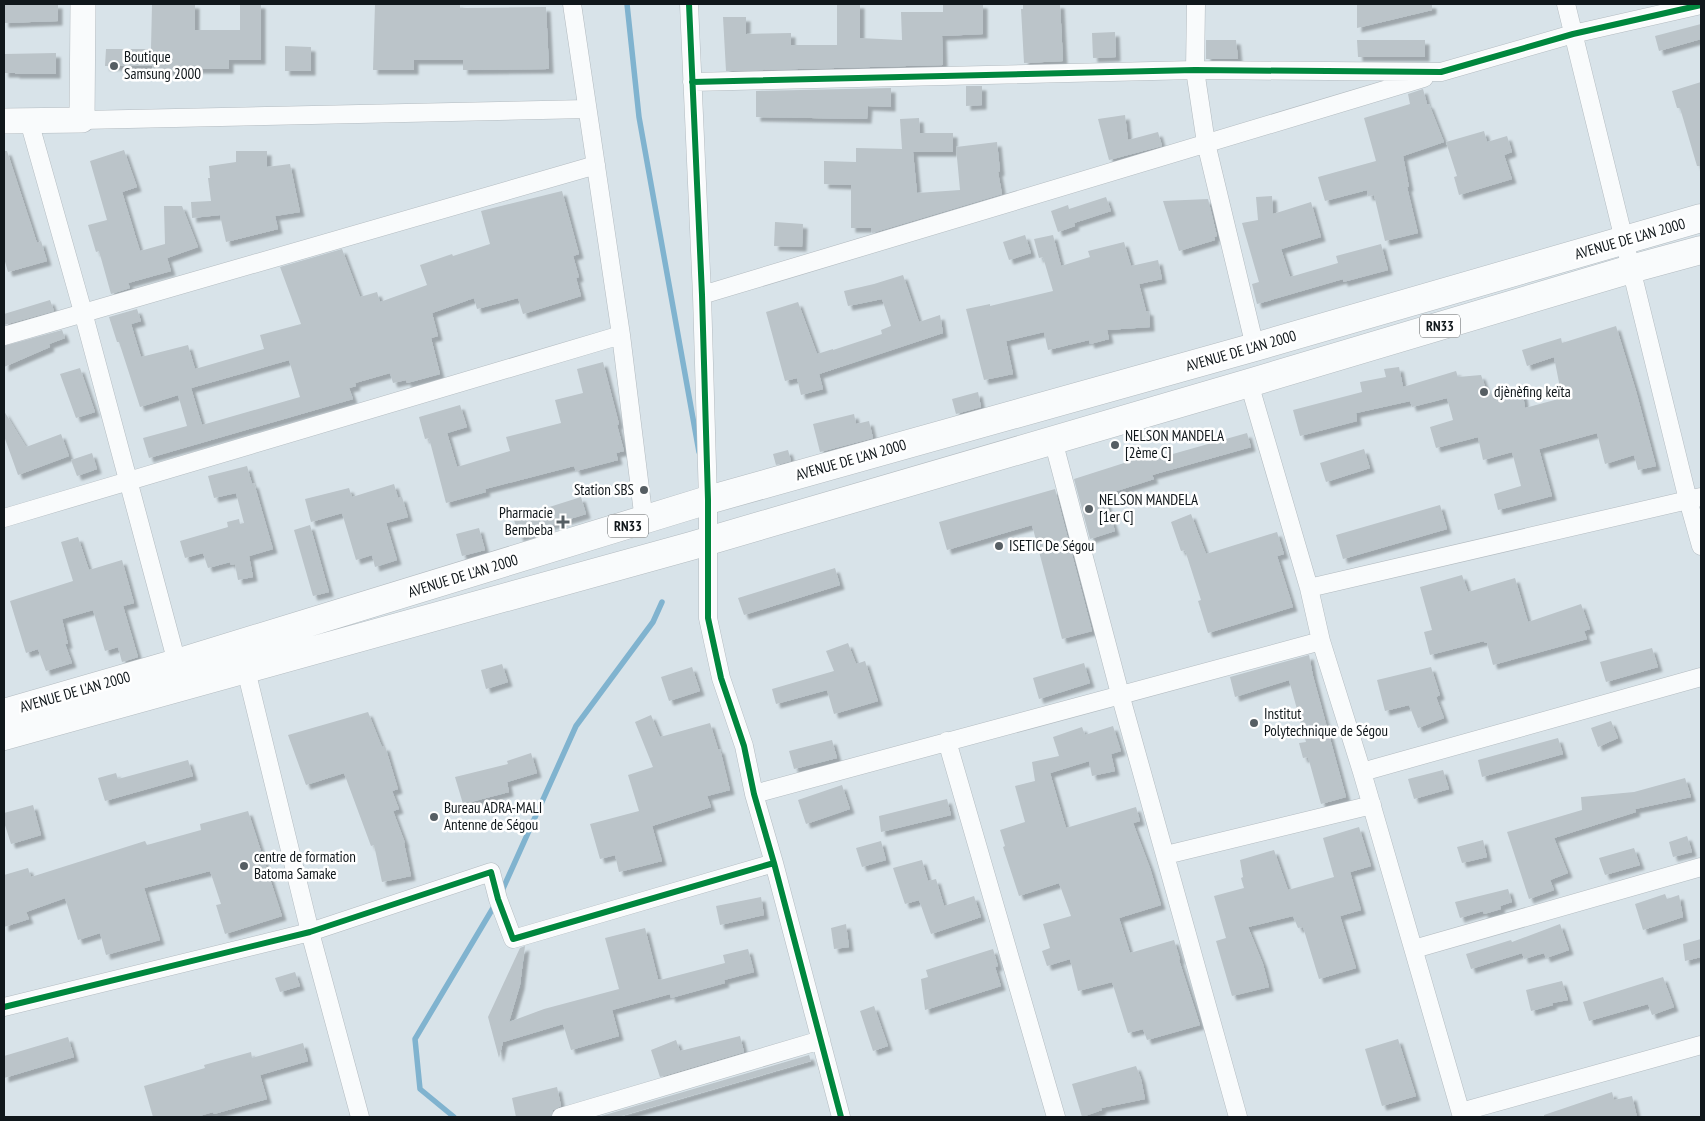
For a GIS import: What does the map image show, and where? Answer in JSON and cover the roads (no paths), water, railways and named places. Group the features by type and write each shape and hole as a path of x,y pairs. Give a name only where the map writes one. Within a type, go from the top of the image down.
{"main road":[{"name":"AVENUE DE L'AN 2000","path":"4,712 178,663 708,500 1255,347 1701,218"},
{"name":"AVENUE DE L'AN 2000","path":"4,736 708,540 1701,250"}],"street":[{"path":"82,120 83,4"},
{"path":"572,4 621,335 644,521"},
{"path":"689,4 702,296 708,500 708,618 721,678 744,746 754,794 841,1117"},
{"path":"1196,4 1195,70 1206,142 1255,347"},
{"path":"1566,4 1631,269 1695,498 1701,546"},
{"path":"702,296 1441,72 1573,34 1701,5"},
{"path":"692,82 1195,70 1441,72"},
{"path":"4,122 587,109"},
{"path":"29,121 178,663"},
{"path":"4,336 596,166"},
{"path":"4,518 621,335"},
{"path":"1249,383 1309,588 1321,641 1372,805 1461,1115 1701,1046"},
{"path":"1053,440 1120,694 1238,1117"},
{"path":"1309,588 1695,498"},
{"path":"754,794 948,740 1321,641"},
{"path":"246,670 310,932 360,1117"},
{"path":"1362,772 1701,677"},
{"path":"948,740 1056,1117"},
{"path":"1166,855 1372,805"},
{"path":"4,1007 310,932 491,872 498,899 513,939 774,863"},
{"path":"1414,949 1701,867"},
{"path":"561,1117 820,1040"}],"waterway":[{"path":"627,4 639,117 699,452"},
{"path":"501,893 576,726 653,622 662,602"},
{"path":"454,1117 420,1089 415,1039 496,903"}],"place":[{"name":"Boutique Samsung 2000","path":"114,66"},
{"name":"djènèfing keïta","path":"1484,392"},
{"name":"NELSON MANDELA [2ème C]","path":"1115,445"},
{"name":"Station SBS","path":"644,490"},
{"name":"NELSON MANDELA [1er C]","path":"1089,509"},
{"name":"Pharmacie Bembeba","path":"563,522"},
{"name":"ISETIC De Ségou","path":"999,546"},
{"name":"Institut Polytechnique de Ségou","path":"1254,723"},
{"name":"Bureau ADRA-MALI Antenne de Ségou","path":"434,817"},
{"name":"centre de formation Batoma Samake","path":"244,866"}]}
